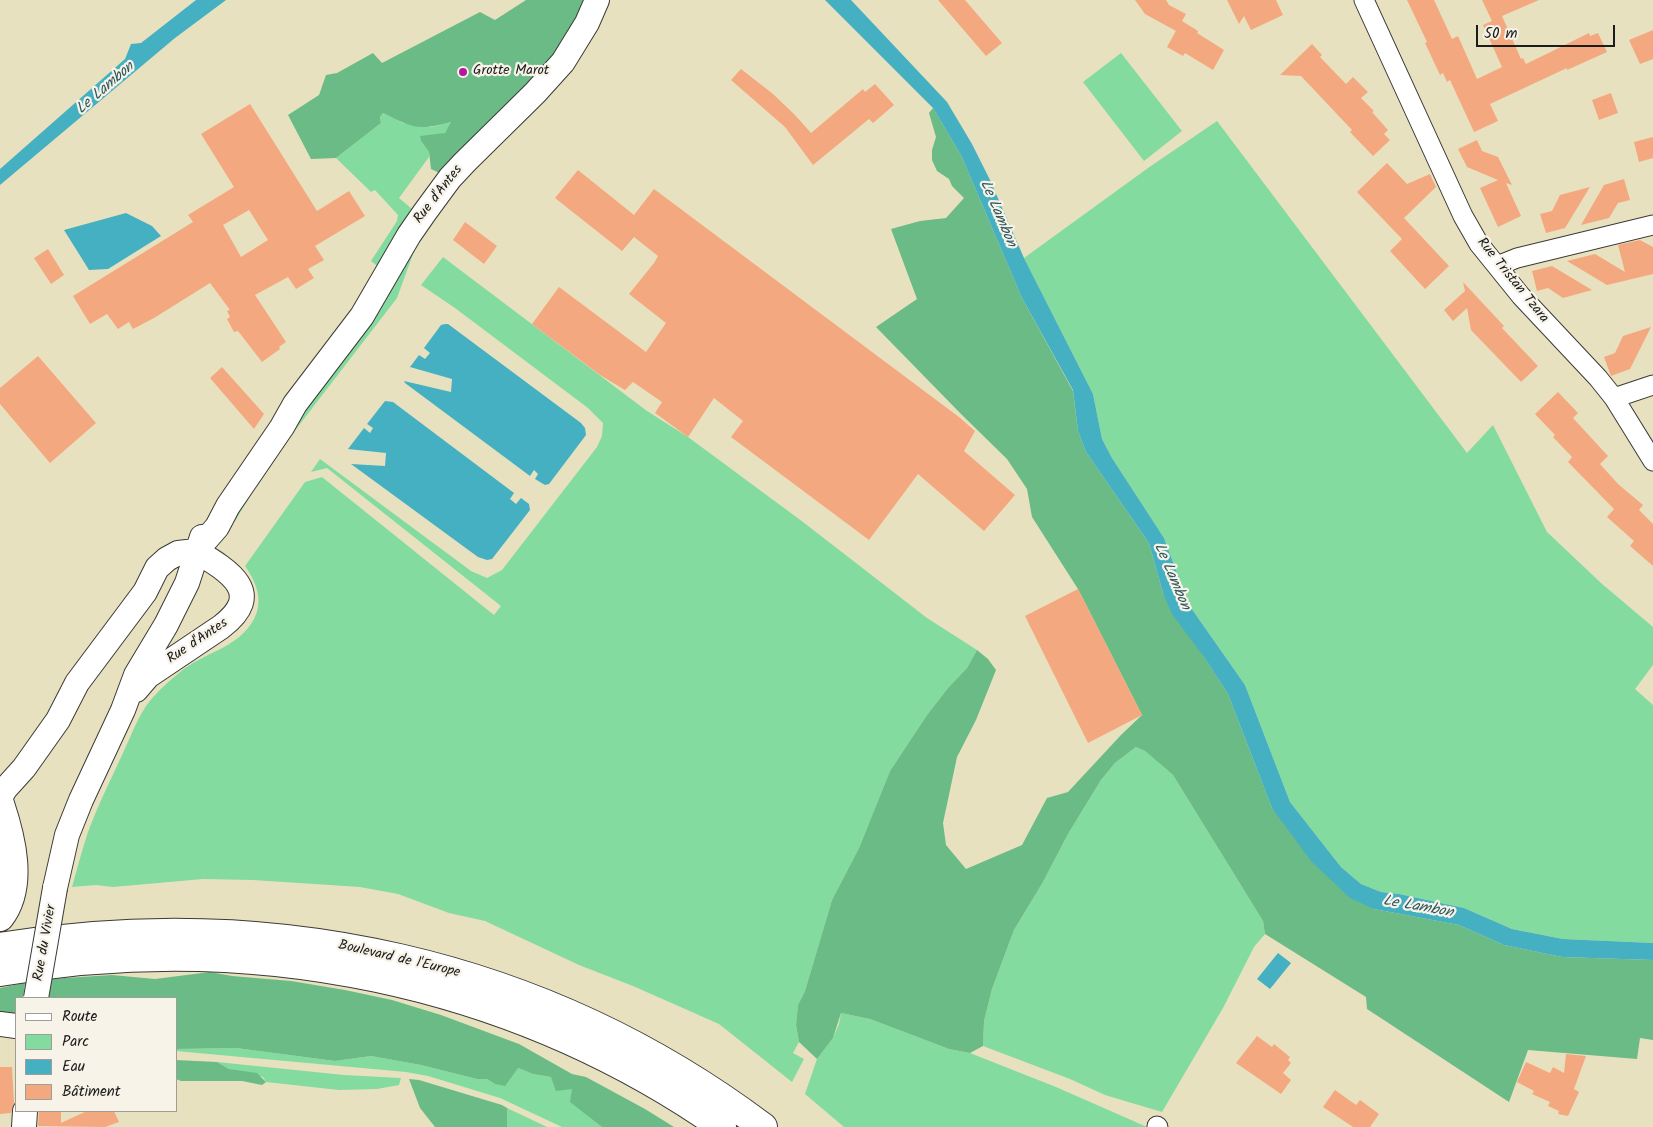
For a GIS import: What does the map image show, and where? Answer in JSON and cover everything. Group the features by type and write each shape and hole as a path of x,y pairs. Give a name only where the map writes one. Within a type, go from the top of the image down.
{"highway":[{"path":"0,804 10,842 13,866 13,886 10,900 0,916"},
{"name":"Boulevard de l'Europe","path":"0,947 74,937 150,933 228,933 341,946 418,962 501,988 599,1028 681,1072 763,1127"},
{"name":"Boulevard de l'Europe","path":"0,972 68,962 107,959 212,957 297,964 371,977 408,985 481,1007 588,1049 679,1100 722,1127"}],"street":[{"name":"Rue d'Antes","path":"55,888 63,851 73,819 123,710 136,675 166,625 187,583 192,572 196,551 231,475 265,429 295,404 362,316 409,235 430,205 465,162 535,93 563,62 587,23 597,0"},
{"name":"Rue Tristan Tzara","path":"1364,0 1464,216 1479,244 1520,296 1598,378 1614,398 1653,461"},
{"path":"1497,266 1517,258 1653,225"},
{"path":"1614,398 1653,385"},
{"name":"Rue d'Antes","path":"123,710 148,676 221,627 232,619 239,610 242,599 238,583 230,574 196,551"},
{"path":"0,804 1,796 5,789 24,768 58,720 77,683 144,592 157,568 167,558 178,553 196,551"},
{"path":"144,592 157,580 167,576 187,583"},
{"name":"Rue du Vivier","path":"36,997 55,888"},
{"path":"0,1024 15,1026"},
{"path":"24,1127 25,1112"}],"green space":[{"path":"526,0 597,0 587,23 450,178 431,169 429,152 421,141 420,136 445,133 451,122 423,127 409,125 383,113 380,117 381,123 336,158 311,159 288,115 319,95 326,75 337,73 373,53 382,63 480,12 495,20"},
{"path":"1121,53 1182,131 1144,161 1083,82"},
{"path":"933,108 961,155 1022,298 1073,391 1078,431 1086,452 1149,543 1163,593 1228,694 1272,808 1374,909 1459,925 1504,945 1562,957 1653,960 1653,1040 1640,1038 1637,1059 1528,1050 1509,1102 1367,1009 1366,997 1265,934 1263,921 1173,775 1145,751 1136,747 1115,763 1101,780 1014,930 992,989 984,1021 983,1046 970,1053 949,1049 870,1019 841,1013 833,1038 817,1059 799,1042 796,1025 798,1005 805,991 832,900 859,848 890,771 927,715 948,688 967,668 977,650 988,659 996,670 976,720 957,757 943,823 946,845 966,869 1022,845 1047,798 1068,792 1142,715 1078,589 1032,517 1027,489 1007,459 876,327 917,299 891,229 920,221 946,218 964,198 952,186 949,179 937,171 932,160 932,150 936,137 929,113"},
{"path":"383,113 403,123 431,127 452,122 445,133 421,141 429,152 429,157 399,198 418,214 381,269 371,261 397,221 398,215 375,190 371,192 336,158 381,123 380,117"},
{"path":"1217,121 1467,453 1493,425 1547,532 1601,583 1653,627 1653,665 1635,689 1653,705 1653,943 1563,939 1512,929 1464,908 1381,892 1361,884 1341,867 1290,802 1245,685 1189,605 1164,538 1112,458 1102,439 1093,394 1024,258 1148,168"},
{"path":"417,243 397,298 273,459 235,521 231,517"},
{"path":"443,257 647,411 688,437 803,522 927,618 977,650 967,668 948,688 927,715 890,771 859,848 832,900 805,991 798,1005 796,1025 799,1042 793,1053 804,1059 792,1082 719,1024 633,986 579,965 485,921 449,913 398,894 360,887 253,880 203,879 113,887 96,885 72,887 92,822 142,713 156,694 179,673 188,666 230,644 247,629 257,612 258,598 255,585 245,566 305,482 322,477 494,615 501,606 327,468 311,472 320,459 471,571 487,578 502,570 597,447 602,436 603,423 588,408 455,308 421,285"},
{"path":"1136,747 1145,751 1173,775 1263,921 1265,934 1254,947 1223,1008 1162,1112 1105,1095 1070,1079 983,1046 984,1021 992,989 1014,930 1101,780 1115,763"},
{"path":"210,972 232,976 291,981 392,1000 441,1015 519,1044 572,1074 586,1077 674,1127 602,1127 570,1102 572,1089 556,1091 551,1077 533,1074 518,1068 505,1086 495,1084 487,1079 477,1079 421,1065 371,1056 335,1061 236,1048 178,1049 178,997 46,997 49,979 112,975 155,979"},
{"path":"25,983 23,997 15,997 15,1013 0,1012 0,988"},
{"path":"841,1013 870,1019 949,1049 970,1053 1056,1087 1147,1127 844,1127 805,1094 817,1059 833,1038"},
{"path":"236,1048 335,1061 371,1056 421,1065 477,1079 487,1079 495,1084 518,1068 533,1074 551,1077 572,1089 588,1115 602,1127 562,1127 500,1098 428,1076 406,1072 178,1051 178,1049"},
{"path":"178,1060 217,1062 229,1069 257,1073 266,1082 262,1085 242,1081 178,1080"},
{"path":"217,1062 344,1075 401,1078 399,1085 377,1089 339,1090 266,1082 263,1077 229,1069"},
{"path":"409,1079 419,1080 502,1105 507,1108 507,1127 435,1127 420,1108"},
{"path":"507,1108 547,1127 507,1127"}],"water":[{"name":"Le Lambon","path":"196,0 226,0 175,38 0,185 0,169 125,59 131,44 141,43"},
{"name":"Le Lambon","path":"825,0 851,0 947,102 972,144 1024,258 1093,394 1102,439 1112,458 1164,538 1189,605 1245,685 1290,802 1341,867 1361,884 1381,892 1464,908 1512,929 1563,939 1653,943 1653,960 1562,957 1504,945 1459,925 1374,909 1350,898 1311,861 1272,808 1228,694 1204,657 1172,614 1163,593 1149,543 1086,452 1078,431 1073,390 1022,298 961,155 933,108"},
{"path":"126,213 152,226 161,236 108,269 89,270 64,230"},
{"path":"448,324 581,423 585,428 586,435 549,484 545,485 535,479 538,474 534,470 530,476 405,383 404,381 451,392 452,379 410,367 419,355 425,359 430,353 424,348 441,325"},
{"path":"385,401 393,402 514,493 510,499 516,504 521,498 529,504 530,510 492,559 487,560 478,557 351,464 385,466 386,453 348,449 364,428 370,433 373,428 367,424"},
{"path":"1278,953 1291,963 1270,989 1257,979"}],"building":[{"path":"938,0 965,0 1002,43 986,56"},
{"path":"1135,0 1166,0 1169,5 1186,14 1182,21 1224,50 1213,70 1185,53 1183,56 1167,47 1176,31 1145,14"},
{"path":"1227,0 1276,0 1283,15 1251,30 1244,16 1239,24"},
{"path":"1407,0 1434,0 1452,39 1458,36 1477,79 1502,67 1483,25 1492,21 1482,0 1539,0 1502,16 1521,59 1523,58 1526,64 1589,33 1590,36 1598,33 1607,52 1567,70 1567,68 1490,104 1498,121 1474,132 1450,80 1447,82 1443,73 1440,75"},
{"path":"1653,30 1653,59 1640,64 1629,40"},
{"path":"1312,44 1322,55 1320,57 1346,84 1353,77 1368,92 1361,98 1374,111 1372,112 1388,130 1384,134 1390,140 1373,156 1350,132 1352,130 1301,76 1280,75"},
{"path":"741,69 773,94 811,133 863,89 865,92 875,84 894,105 873,123 869,119 813,165 785,127 731,80"},
{"path":"1611,93 1618,113 1599,120 1592,100"},
{"path":"250,104 317,211 349,191 365,216 315,246 324,260 308,269 314,278 296,289 288,277 255,295 286,342 279,347 280,349 262,362 238,331 234,332 227,319 230,317 227,311 230,310 210,283 133,329 129,322 118,329 107,314 90,324 73,296 193,222 188,215 234,187 201,134","holes":["249,210 268,240 241,257 223,225"]},
{"path":"1653,137 1653,158 1639,162 1634,142"},
{"path":"1477,140 1482,151 1498,157 1512,185 1506,183 1521,216 1498,227 1480,188 1498,180 1467,167 1458,149"},
{"path":"1387,163 1407,184 1430,174 1436,187 1404,218 1449,266 1425,289 1390,251 1402,239 1357,192"},
{"path":"578,170 634,215 654,189 959,417 975,431 964,451 1015,495 984,531 918,474 869,540 731,437 743,421 714,398 688,437 655,413 662,402 633,382 625,390 600,375 532,324 559,287 646,352 666,323 629,294 658,256 634,237 622,251 555,198"},
{"path":"1624,179 1630,200 1618,203 1609,218 1581,225 1604,185"},
{"path":"1590,187 1565,228 1546,233 1540,214 1552,211 1560,195"},
{"path":"465,222 497,246 484,264 453,240"},
{"path":"1640,240 1653,247 1653,274 1607,285 1567,261 1595,254 1625,272 1618,245"},
{"path":"48,249 64,275 51,284 34,258"},
{"path":"1552,266 1592,290 1563,298 1548,288 1537,291 1532,271"},
{"path":"1463,282 1504,326 1502,328 1538,366 1521,382 1471,330 1467,308 1453,321 1444,310 1465,291"},
{"path":"1651,327 1630,369 1611,376 1604,357 1615,353 1623,336"},
{"path":"38,356 96,423 50,463 0,404 0,388"},
{"path":"222,367 264,414 254,429 210,378"},
{"path":"1558,392 1578,413 1573,418 1608,456 1600,464 1618,484 1643,505 1639,510 1653,524 1653,566 1630,546 1634,541 1607,517 1614,509 1568,462 1572,457 1535,414"},
{"path":"1078,589 1142,715 1088,743 1025,616"},
{"path":"1257,1036 1272,1047 1274,1044 1290,1057 1288,1060 1291,1063 1283,1073 1291,1080 1281,1094 1236,1063"},
{"path":"1566,1054 1586,1056 1574,1089 1579,1092 1568,1116 1558,1114 1559,1111 1548,1106 1550,1102 1532,1094 1534,1091 1517,1082 1526,1062 1550,1073 1553,1067 1564,1073"},
{"path":"0,1067 12,1067 14,1103 11,1113 0,1114"},
{"path":"1335,1090 1356,1105 1360,1100 1379,1114 1370,1127 1353,1127 1323,1107"},
{"path":"39,1112 61,1112 61,1123 85,1112 114,1112 119,1122 105,1127 38,1126"}],"place":[{"name":"Grotte Marot","path":"463,72"}]}
